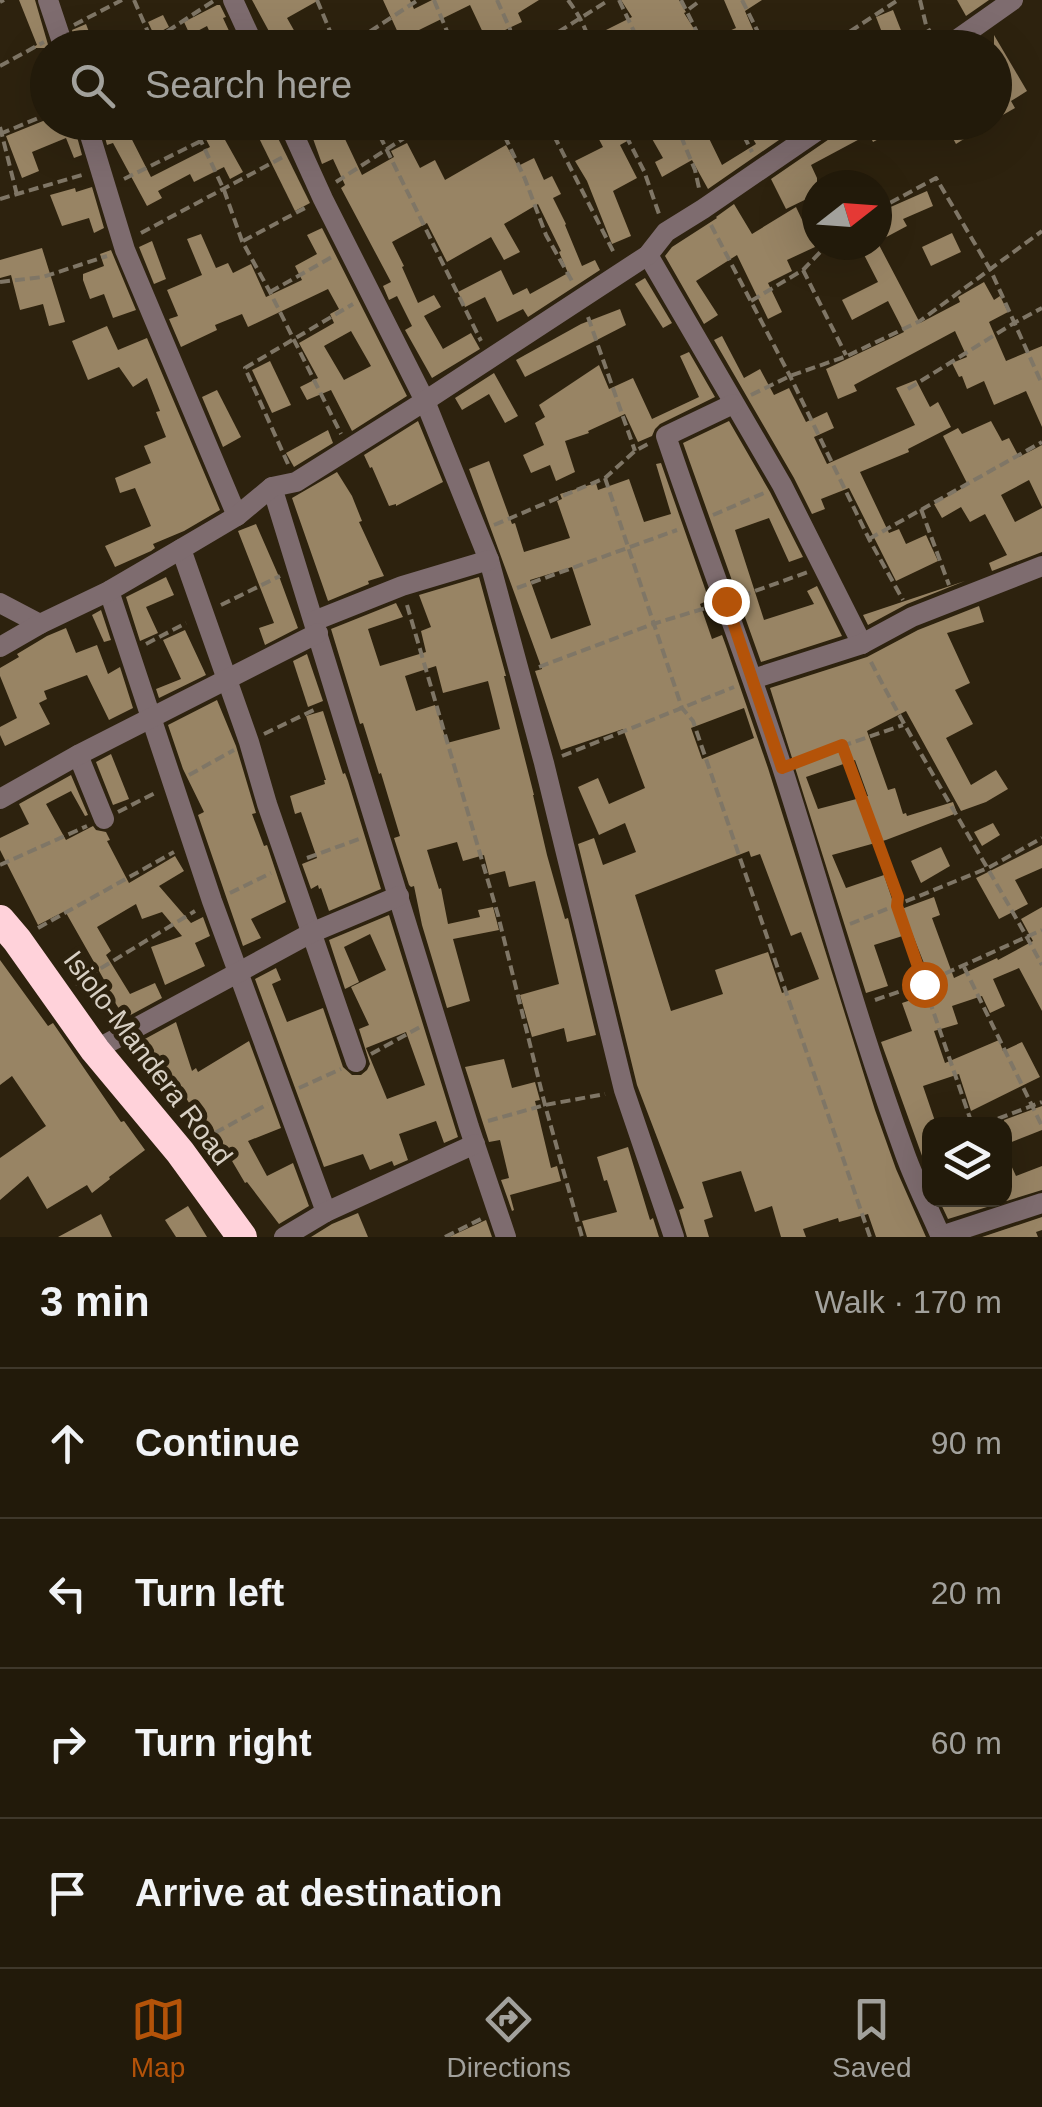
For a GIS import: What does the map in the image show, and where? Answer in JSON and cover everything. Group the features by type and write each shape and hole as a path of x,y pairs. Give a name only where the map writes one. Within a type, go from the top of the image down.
{"highway":[{"name":"Isiolo-Mandera Road","path":"8,930 95,1050 180,1152 242,1237"}],"street":[{"path":"48,0 58,30"},
{"path":"233,0 247,30"},
{"path":"960,30 1012,0"},
{"path":"92,140 124,246 237,516"},
{"path":"296,140 425,401 490,560 624,1090 674,1237"},
{"path":"0,647 109,591 237,516 272,486 296,482 425,401 648,255 666,232 804,140"},
{"path":"648,255 782,486 862,644"},
{"path":"733,404 666,436 782,768 831,932 906,1156 941,1236 1042,1203"},
{"path":"272,486 506,1237"},
{"path":"181,549 356,1062"},
{"path":"0,799 316,627 402,586 490,560"},
{"path":"752,679 862,644 912,617 1042,566"},
{"path":"109,591 237,971 326,1212"},
{"path":"0,603 40,624"},
{"path":"78,754 104,819"},
{"path":"95,1050 311,933 399,896"},
{"path":"284,1237 472,1136"}],"path":[{"path":"77,30 122,0"},
{"path":"134,0 147,30"},
{"path":"173,30 216,0"},
{"path":"317,0 330,30"},
{"path":"372,30 418,0"},
{"path":"434,0 446,30"},
{"path":"497,0 510,30"},
{"path":"568,0 585,30"},
{"path":"561,30 609,0"},
{"path":"618,0 633,30"},
{"path":"681,0 696,30"},
{"path":"687,10 701,0"},
{"path":"742,0 757,30"},
{"path":"852,30 898,0"},
{"path":"920,0 930,30"},
{"path":"0,66 30,53"},
{"path":"17,195 1,131 30,121"},
{"path":"383,140 490,359"},
{"path":"242,241 321,196 402,140"},
{"path":"507,140 546,235 582,299 635,451"},
{"path":"556,140 623,270"},
{"path":"628,140 666,232"},
{"path":"682,140 695,170 703,210 912,617"},
{"path":"747,140 762,169"},
{"path":"0,199 104,178 201,141 242,241 348,449"},
{"path":"0,282 43,277 124,246 300,148"},
{"path":"892,202 936,178 990,270 1042,384"},
{"path":"733,404 920,321 1042,231"},
{"path":"270,292 349,247"},
{"path":"752,301 804,270 813,260"},
{"path":"804,270 847,356"},
{"path":"296,482 245,368 371,293"},
{"path":"908,389 1042,308"},
{"path":"479,532 606,478 635,451 666,436"},
{"path":"869,539 1042,442"},
{"path":"606,478 682,708 693,720 870,1237"},
{"path":"498,595 696,523 782,486"},
{"path":"921,510 955,600"},
{"path":"520,674 822,566"},
{"path":"402,586 498,914 582,1237"},
{"path":"862,644 903,725 1042,965"},
{"path":"544,763 752,679"},
{"path":"782,768 903,725"},
{"path":"842,745 898,897 897,906 970,1117"},
{"path":"831,932 988,868 1042,838"},
{"path":"8,930 192,842"},
{"path":"856,1006 924,984 1042,930"},
{"path":"964,967 1042,1126"},
{"path":"180,1152 438,1018"},
{"path":"472,1136 545,1105 624,1090"},
{"path":"1003,1117 1042,1102"},
{"path":"446,1237 497,1212"}],"building":[{"path":"19,0 35,0 44,30 31,30"},
{"path":"252,0 319,0 287,18 294,30 268,30"},
{"path":"383,0 410,0 414,9 432,0 539,0 518,13 522,22 505,30 482,30 470,5 419,30 397,30"},
{"path":"621,0 679,0 695,30 606,30 632,17"},
{"path":"724,0 762,0 745,11 753,30 731,30 736,28"},
{"path":"957,0 989,0 966,16"},
{"path":"220,5 229,30 209,30 207,26 188,30 184,22"},
{"path":"893,10 901,30 881,30 876,17"},
{"path":"163,15 169,27 152,30 148,22"},
{"path":"1012,66 1027,91 1012,100"},
{"path":"30,126 30,140 61,140 32,152 39,171 22,178 6,136"},
{"path":"67,140 78,140 82,155 74,158"},
{"path":"106,140 132,140 151,177 210,147 206,140 225,140 243,172 230,179 224,167 194,182 190,174 158,191 162,198 147,206 113,143 107,145"},
{"path":"260,140 279,140 310,203 295,211"},
{"path":"313,140 345,140 362,175 394,157 391,151 407,143 420,168 435,160 445,180 506,145 518,166 534,158 544,180 552,176 561,194 553,198 582,266 595,260 600,270 528,317 523,309 497,322 485,297 465,307 458,292 501,270 513,295 527,288 530,294 568,273 538,204 504,224 520,252 504,260 491,237 447,262 427,223 392,242 418,303 434,295 441,307 424,316 443,349 471,333 480,349 432,378 405,330 412,326 397,296 389,300 383,286 391,282 341,188 345,185 333,159 322,164"},
{"path":"599,140 629,140 620,145 637,178 613,191 631,236 612,244 575,161 603,147"},
{"path":"653,140 710,140 722,165 756,144 754,140 779,140 708,189 692,160 662,177 655,162 663,158"},
{"path":"828,140 858,140 811,165 813,170 802,170 802,201 786,209 771,179"},
{"path":"92,187 104,228 94,233 89,218 62,226 50,195"},
{"path":"927,191 933,206 903,219 907,226 892,234 892,206"},
{"path":"734,204 752,234 796,207 802,220 802,253 787,260 792,271 768,283 782,312 768,319 737,255 696,281 718,315 704,324 665,256"},
{"path":"322,228 407,396 352,431 331,390 307,400 300,387 318,378 299,343 334,323 330,314 339,309 328,289 248,327 242,314 215,325 217,330 181,347 169,319 178,316 167,290 202,275 187,239 201,234 216,268 228,263 233,273 251,264 266,297 302,280 295,266 317,254 307,235","holes":["351,331 371,366 344,380 324,346"]},
{"path":"952,233 961,252 931,266 922,247"},
{"path":"152,241 166,279 154,284 139,247"},
{"path":"42,248 65,322 49,326 43,304 20,310 11,275 0,278 0,260"},
{"path":"111,250 136,310 113,318 104,294 90,299 83,280 83,274 104,266 100,254"},
{"path":"867,260 887,260 920,323 960,302 958,297 984,282 994,300 1000,296 1008,312 989,322 1006,361 1042,346 1042,427 1026,391 994,405 984,381 967,389 952,363 967,357 955,331 854,385 857,391 838,399 826,369 904,332 888,301 852,320 842,300 878,282"},
{"path":"645,278 672,323 663,328 635,284"},
{"path":"620,309 626,325 525,377 516,360 581,324"},
{"path":"107,326 118,350 147,338 220,510 153,544 155,548 151,551 115,567 105,546 151,526 135,488 120,493 115,478 151,463 144,446 166,437 147,378 133,387 119,367 88,380 72,341"},
{"path":"722,336 744,378 760,369 774,395 789,388 806,422 827,412 834,428 814,437 827,464 915,425 896,388 916,380 930,407 938,402 951,427 908,449 909,452 860,472 889,533 899,529 906,544 926,535 938,561 896,581 849,488 821,499 825,509 812,514 714,340"},
{"path":"689,352 715,397 660,424 652,436 638,442 625,414 565,441 575,472 556,481 550,465 531,473 523,455 544,445 535,423 545,417 539,405 599,365 609,389 633,378 652,419 699,397 680,356"},
{"path":"270,361 291,405 272,413 252,370"},
{"path":"494,373 518,416 505,423 489,394 462,410 455,398"},
{"path":"217,390 241,437 223,447 202,397"},
{"path":"418,421 443,482 389,506 364,455"},
{"path":"729,421 803,557 789,562 769,518 735,530 764,620 814,604 807,591 817,586 842,636 761,662 683,443"},
{"path":"991,421 1002,441 1009,438 1019,457 1042,445 1042,507 1029,480 1001,495 1015,522 1042,508 1042,552 992,571 989,563 1007,555 985,514 970,522 961,507 942,518 934,504 968,485 943,436 958,428 962,434"},
{"path":"328,430 333,443 294,467 286,453"},
{"path":"489,461 524,552 570,538 557,501 562,499 560,494 596,483 598,490 629,479 644,522 671,514 656,464 661,463 709,600 700,604 712,639 722,635 726,646 875,1110 926,1237 876,1237 868,1214 803,1229 806,1237 781,1237 772,1206 755,1212 741,1171 702,1182 713,1217 704,1220 709,1237 687,1237 679,1210 684,1208 637,1085 578,844 594,838 603,865 636,852 625,823 599,835 578,787 598,778 609,804 645,788 623,729 561,750 535,671 542,669 469,469","holes":["572,567 591,625 551,639 530,580","744,708 754,738 702,759 691,728","749,851 751,857 760,854 791,936 801,932 819,979 782,993 768,952 715,970 723,994 671,1011 635,895"]},
{"path":"337,472 352,496 362,521 359,522 384,576 328,601 292,498"},
{"path":"256,524 298,628 265,645 259,628 274,623 238,531"},
{"path":"166,577 174,595 146,607 158,633 140,641 126,597"},
{"path":"479,577 596,1035 567,1042 564,1028 532,1037 520,995 559,984 535,881 509,887 505,871 489,875 484,855 463,861 457,842 427,850 441,888 448,924 480,917 478,910 493,907 499,930 453,939 470,1001 447,1008 414,886 409,885 394,838 400,836 381,773 363,723 360,724 331,629 396,603 403,617 368,629 380,666 426,652 421,631 431,627 419,595","holes":["436,666 443,693 488,681 500,729 447,743 435,705 416,711 405,676"]},
{"path":"965,581 907,604 868,625 863,615"},
{"path":"979,606 984,622 947,633 970,683 955,690 973,724 946,738 971,785 996,770 1008,789 961,811 906,711 867,731 888,790 895,788 903,814 953,802 957,813 832,855 846,888 884,875 896,911 934,897 940,915 932,918 954,978 1033,941 1021,919 1042,907 1042,1011 1019,968 993,979 1005,1006 990,1013 982,996 952,1006 958,1024 934,1031 945,1063 999,1040 1003,1051 1022,1042 1040,1077 971,1111 959,1074 923,1086 934,1117 922,1117 922,1156 881,1042 912,1031 902,1003 932,993 933,986 912,933 874,945 888,986 866,993 770,688 867,657 918,630","holes":["855,760 868,796 818,809 806,777"]},
{"path":"101,610 111,640 104,642 92,615"},
{"path":"66,628 76,653 97,645 108,674 120,667 133,708 109,720 87,675 44,691 47,699 39,703 50,724 5,746 0,727 17,718 0,668 19,657 17,654"},
{"path":"185,630 206,675 159,698 156,689 181,679 163,640"},
{"path":"307,654 323,701 308,707 293,661"},
{"path":"217,700 236,746 256,813 252,814 286,902 251,919 261,938 243,946 198,815 204,812 168,725"},
{"path":"323,711 381,889 329,911 321,888 318,885 311,889 302,864 317,858 301,812 295,814 290,796 325,784 306,716"},
{"path":"111,754 129,799 113,805 96,762"},
{"path":"71,775 88,815 85,816 71,791 46,804 66,840 93,826 106,832 129,883 175,856 184,871 159,886 191,923 203,917 210,936 195,943 205,966 165,985 151,947 182,936 162,912 142,919 136,904 97,927 111,951 106,955 130,994 155,983 162,998 125,1018 65,911 38,925 0,850 0,838 29,824 19,804"},
{"path":"993,823 1000,835 982,846 974,832"},
{"path":"1042,845 1042,868 1015,880 1028,904 999,919 976,878"},
{"path":"941,847 950,866 921,883 911,861"},
{"path":"389,915 458,1137 444,1143 436,1121 399,1134 408,1160 394,1166 392,1161 370,1170 363,1154 324,1167 255,979 276,968 281,980 272,984 287,1022 323,1008 343,1067 352,1075 361,1075 370,1064 359,1029 369,1025 351,987 386,970 370,934 344,947 359,982 345,989 329,940","holes":["406,1032 425,1085 387,1099 366,1048"]},
{"path":"0,960 48,1026 53,1023 121,1122 145,1150 92,1193 87,1185 47,1209 28,1176 0,1200 0,1158 46,1126 12,1076 0,1085"},
{"path":"176,1022 192,1071 196,1068 198,1072 249,1041 281,1128 248,1141 267,1176 293,1163 309,1206 279,1224 245,1183 212,1127 206,1130 168,1069 161,1073 143,1040"},
{"path":"504,1059 512,1088 535,1082 540,1100 535,1101 551,1168 557,1166 561,1181 510,1195 512,1211 501,1180 509,1178 500,1140 489,1142 465,1067"},
{"path":"1042,1106 1042,1130 1012,1142 1012,1117"},
{"path":"628,1147 659,1237 587,1237 582,1221 617,1212 597,1157"},
{"path":"1042,1166 1042,1190 1012,1199 1012,1167 1016,1176"},
{"path":"188,1206 207,1237 176,1237 165,1220"},
{"path":"942,1207 987,1207 948,1219"},
{"path":"358,1213 368,1237 311,1237 332,1224"},
{"path":"101,1214 112,1237 58,1237"},
{"path":"1042,1217 1038,1237 982,1237"},
{"path":"486,1220 492,1237 449,1237"}],"route":[{"path":"726,601 782,768 842,745 898,897 897,906 924,984"}]}
